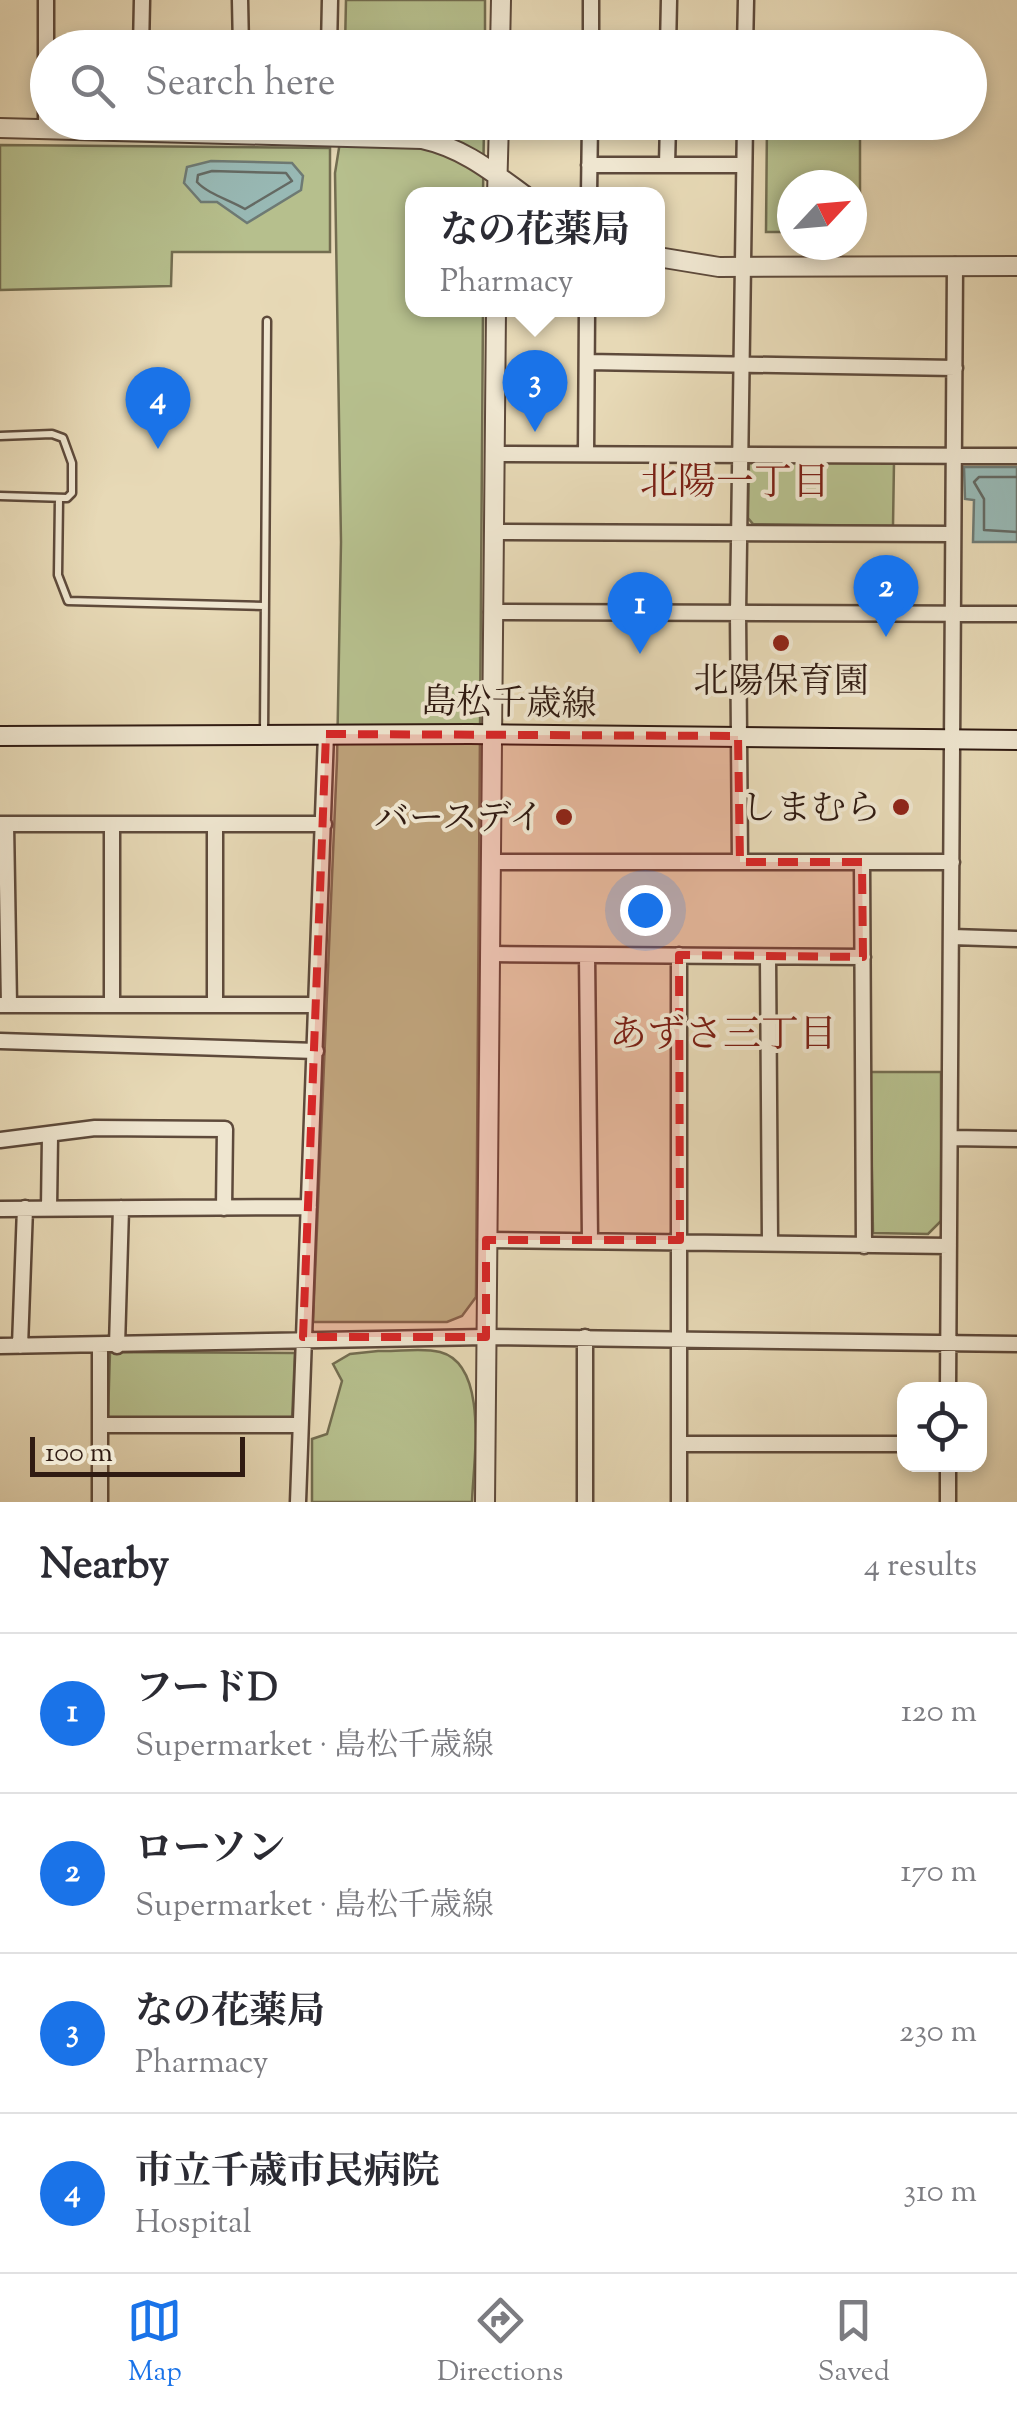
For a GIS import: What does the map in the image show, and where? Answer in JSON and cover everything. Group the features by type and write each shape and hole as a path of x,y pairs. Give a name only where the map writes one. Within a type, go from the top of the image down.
{"street":[{"path":"46,0 46,30"},
{"path":"141,30 142,0"},
{"path":"240,0 240,30"},
{"path":"329,30 330,0"},
{"path":"500,30 501,0"},
{"path":"590,30 591,0"},
{"path":"668,30 669,0"},
{"path":"745,30 746,0"},
{"path":"0,128 30,129"},
{"path":"419,140 448,145 497,185"},
{"path":"497,185 498,140"},
{"path":"589,187 590,140"},
{"path":"667,165 668,140"},
{"path":"740,862 738,613 744,140"},
{"path":"589,165 744,165"},
{"path":"665,260 691,266 743,267 1017,266"},
{"path":"948,1382 955,265"},
{"path":"485,1502 496,317"},
{"path":"586,454 588,317"},
{"path":"587,362 955,368"},
{"path":"494,454 1017,456"},
{"path":"494,532 952,534"},
{"path":"492,612 1017,614"},
{"name":"島松千歳線","path":"0,736 264,733 1017,740"},
{"path":"298,1502 326,734"},
{"path":"314,1005 4,1004 3,824 324,824"},
{"path":"112,824 112,1005"},
{"path":"214,824 214,1005"},
{"path":"490,862 952,862"},
{"path":"862,862 864,1246"},
{"path":"952,937 1017,939"},
{"path":"491,954 863,957"},
{"path":"679,955 679,1502"},
{"path":"587,956 590,1239"},
{"path":"768,957 770,1241"},
{"path":"0,1041 316,1051"},
{"path":"0,1140 50,1137 95,1128 225,1129 224,1208"},
{"path":"49,1208 50,1137"},
{"path":"950,1138 1017,1139"},
{"path":"0,1208 309,1208"},
{"path":"20,1346 25,1208"},
{"path":"118,1346 122,1208"},
{"path":"486,1240 949,1246"},
{"path":"0,1346 118,1346 303,1337 1017,1344"},
{"path":"586,1337 586,1502"},
{"path":"100,1346 100,1502"},
{"path":"100,1425 300,1425"},
{"path":"678,1444 897,1444"},
{"path":"948,1472 948,1502"}],"lane":[{"path":"264,733 267,321"},
{"path":"0,436 52,434 62,438 72,463 72,494 59,499 0,496"},
{"path":"59,499 58,576 68,601 264,606"}],"highlighted area":[{"path":"326,734 738,736 740,862 862,862 863,957 679,955 680,1240 486,1240 486,1337 303,1337"}],"green space":[{"path":"346,0 485,0 485,30 345,30"},
{"path":"340,140 484,140 483,187 405,187 405,317 483,317 476,1297 462,1316 447,1322 313,1322 337,760 341,542 335,173"},
{"path":"767,140 860,140 860,170 777,170 777,232 766,232"},
{"path":"0,145 330,148 330,252 172,252 171,286 0,290"},
{"path":"754,457 894,462 893,526 753,524 748,518 749,463"},
{"path":"870,1072 941,1072 941,1221 928,1234 873,1233"},
{"path":"110,1352 295,1353 292,1419 108,1417"},
{"path":"440,1352 456,1361 466,1376 475,1418 472,1502 312,1502 312,1439 327,1434 342,1381 333,1364 350,1354"}],"water":[{"path":"211,161 292,163 303,176 301,190 247,223 217,202 201,202 184,183 187,167"},
{"path":"964,467 1017,467 1017,542 973,542 974,500 965,499"}],"place":[{"name":"なの花薬局","path":"535,432"},
{"name":"市立千歳市民病院","path":"158,449"},
{"name":"ローソン","path":"886,637"},
{"name":"北陽保育園","path":"781,643"},
{"name":"フードD","path":"640,654"},
{"name":"しまむら","path":"901,807"},
{"name":"バースデイ","path":"564,817"}],"district":[{"name":"北陽一丁目","path":"735,481"},
{"name":"あずさ三丁目","path":"723,1033"}]}
